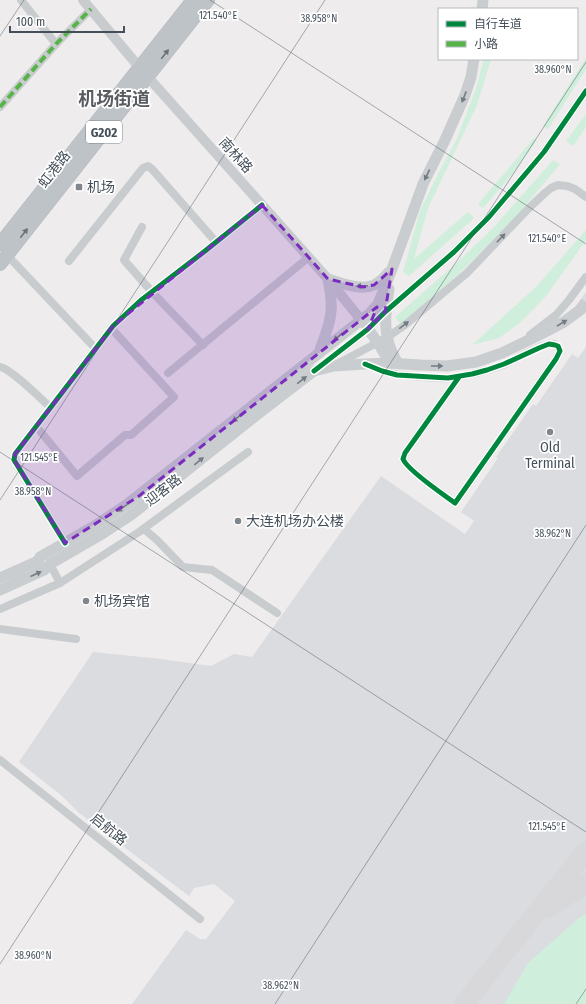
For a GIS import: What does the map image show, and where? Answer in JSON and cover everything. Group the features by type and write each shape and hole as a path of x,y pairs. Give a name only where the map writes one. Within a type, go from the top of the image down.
{"highway":[{"name":"虹港路","path":"3,260 144,72 192,0"},
{"name":"虹港路","path":"0,244 144,72 208,0"}],"main road":[{"path":"394,363 382,341 368,329 423,184 465,95 471,77 474,60"},
{"path":"319,353 328,326 331,310 332,300 328,279 351,286 363,287 374,285 383,279 392,269"},
{"path":"382,341 392,269"},
{"name":"迎客路","path":"0,578 38,560 40,557 114,513 370,313 378,303"},
{"path":"314,370 334,366 365,364 394,363 440,366 476,362 491,357 558,326 580,310"},
{"name":"迎客路","path":"0,590 44,570 50,564 102,534 131,515 314,370"}],"street":[{"path":"21,0 56,44"},
{"name":"南林路","path":"83,0 144,72 328,279 368,329"},
{"path":"0,107 56,44 91,9"},
{"path":"314,370 368,329 385,312 454,252 489,217 544,152 586,92"},
{"path":"70,261 143,168 148,166 216,242"},
{"path":"334,366 382,341 405,326 467,273 546,192 558,185 562,185 575,189 586,197"},
{"path":"65,543 14,460 15,454 111,328 140,301 262,205"},
{"path":"142,227 124,260 152,292 203,345"},
{"path":"168,373 309,258"},
{"path":"3,260 95,348"},
{"path":"515,346 556,314 569,300 586,277"},
{"path":"36,426 77,476 125,435 131,435 174,397 111,328"},
{"path":"365,364 397,375 448,378 487,370 549,344 558,346 559,354 556,359 455,503 406,465 403,459 405,453 459,376"},
{"path":"0,367 3,367 11,373 50,407"},
{"path":"0,609 60,583 144,529 248,452"},
{"path":"144,529 184,567 212,570 276,612"},
{"path":"50,564 60,583"},
{"path":"0,629 76,639"},
{"name":"启航路","path":"0,760 200,919"}],"highlighted area":[{"path":"262,205 328,279 363,287 374,285 392,269 385,312 368,329 377,307 139,496 65,543 14,460 15,454 113,326"}],"shaded area":[{"path":"586,292 586,314 575,307"},
{"path":"586,347 586,1004 132,1004 186,930 200,939 206,939 235,901 214,884 194,888 189,896 79,813 62,796 19,762 93,652 211,666 234,654 252,657 381,476 465,534 474,521 461,512 498,458 496,457 533,404 536,406 572,354 578,358"}],"green space":[{"path":"586,58 586,69 548,129 543,126"},
{"path":"484,60 491,60 477,105 428,208 414,259 468,212 474,218 409,276 403,272 420,211 456,141 476,89"},
{"path":"586,114 586,127 573,146 566,141"},
{"path":"534,138 537,140 513,173 483,208 478,204"},
{"path":"553,160 560,164 514,219 458,275 401,324 395,317 459,261 496,225"},
{"path":"586,230 586,240 546,296 521,322 499,338 472,345 537,286"},
{"path":"586,914 586,1004 504,1004 528,963 580,917"}],"taxiway":[{"path":"464,1004 586,851"},
{"path":"549,907 586,883"}],"tunnel":[{"path":"580,310 586,302"}],"marked path":[{"path":"0,107 56,44 91,9"}],"cycle path":[{"path":"314,371 368,329 385,312 454,252 489,217 544,152 586,91"},
{"path":"65,543 14,460 15,454 113,326 140,301 262,205"},
{"path":"365,364 397,375 448,378 487,370 549,344 558,346 560,351 556,359 455,503 418,476 403,459 405,453 459,377"}],"place":[{"name":"机场","path":"79,187"},
{"name":"Old Terminal","path":"550,432"},
{"name":"大连机场办公楼","path":"238,521"},
{"name":"机场宾馆","path":"86,601"}],"district":[{"name":"机场街道","path":"114,99"}]}
